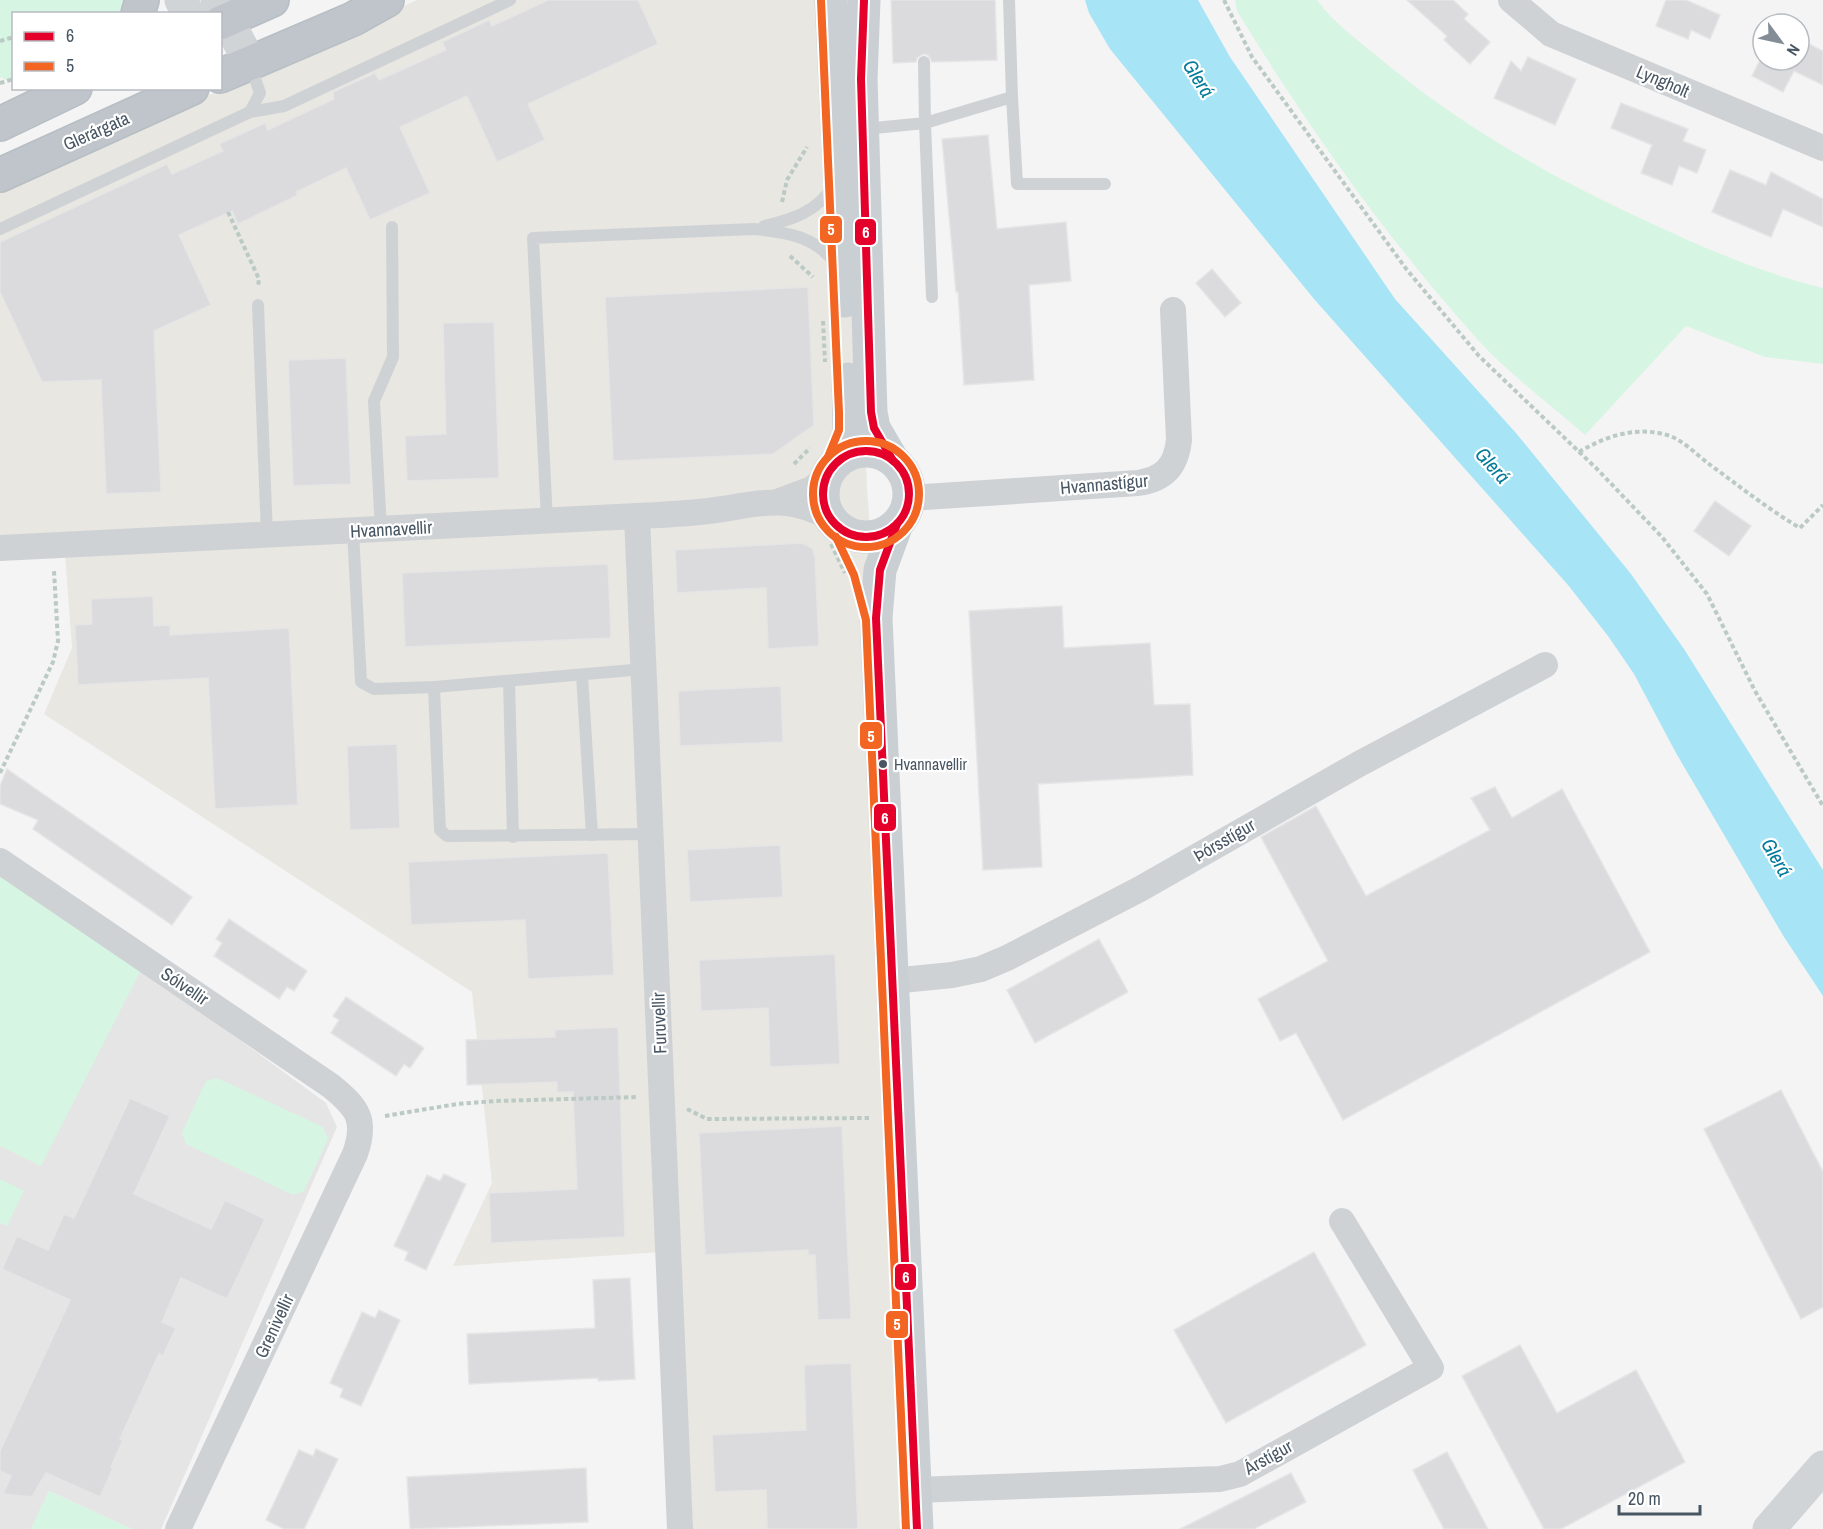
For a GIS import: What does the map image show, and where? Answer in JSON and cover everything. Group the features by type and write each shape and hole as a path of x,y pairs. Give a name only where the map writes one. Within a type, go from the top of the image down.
{"highway":[{"path":"234,42 272,0"},
{"path":"234,42 353,19 387,0"},
{"name":"Glerárgata","path":"0,175 188,90"},
{"path":"0,124 66,92"}],"main road":[{"path":"831,0 850,413 849,432 832,469 823,498 864,572 876,618"},
{"path":"864,0 863,129 871,412 874,428 908,483 904,511 880,570 876,618 917,1529"},
{"path":"832,469 850,454 864,450 892,459"},
{"path":"838,525 858,537 872,537 885,533 904,511"}],"street":[{"name":"Lyngholt","path":"1511,0 1551,34 1823,148"},
{"name":"Hvannastígur","path":"904,511 1138,483 1154,480 1169,470 1178,456 1179,440 1173,310"},
{"name":"Hvannavellir","path":"0,548 267,536 707,511 780,501 812,489 832,469"},
{"name":"Hvannavellir","path":"780,501 814,509 838,525"},
{"name":"Furuvellir","path":"637,516 680,1529"},
{"name":"Þórsstígur","path":"892,981 981,969 1007,957 1140,889 1359,764 1545,665"},
{"name":"Sólvellir","path":"0,861 331,1086 349,1100 361,1120"},
{"name":"Grenivellir","path":"178,1529 355,1154 361,1138 361,1120"},
{"name":"Árstígur","path":"915,1490 1220,1479 1240,1474 1431,1368 1342,1221"},
{"path":"1769,1529 1823,1467"}],"lane":[{"path":"0,229 250,112 284,106 510,0"},
{"path":"1009,0 1017,184 1105,184"},
{"path":"234,42 260,93 258,101 250,112"},
{"path":"924,62 932,297"},
{"path":"863,129 925,123 1012,97"},
{"path":"754,229 804,214 830,192 840,175"},
{"path":"381,530 374,401 393,357 392,227"},
{"path":"547,521 533,238 754,229 783,232 805,238 819,247 844,279"},
{"path":"258,304 267,536"},
{"path":"353,531 361,682 374,689 434,687 644,669"},
{"path":"582,675 592,835"},
{"path":"509,681 513,837"},
{"path":"434,687 440,830 447,837 651,834"}],"path":[{"path":"1224,0 1252,57 1407,270 1479,356 1580,452 1662,537 1707,594 1755,691 1823,806"},
{"path":"228,212 259,279 258,304"},
{"path":"1580,452 1600,440 1625,433 1648,431 1670,436 1776,514 1800,528 1823,505"},
{"path":"0,773 53,662 58,641 52,547"},
{"path":"361,1120 486,1102 662,1096 707,1119 898,1118"}],"shaded area":[{"path":"417,0 845,0 867,487 906,1093 924,1529 676,1529 662,1252 453,1266 492,1183 472,992 44,714 72,648 64,541 0,543 0,191"},
{"path":"0,877 142,968 326,1103 337,1127 161,1529 132,1529 49,1491 31,1529 0,1529"}],"green space":[{"path":"0,0 133,0 130,12 12,12 12,83 0,77"},
{"path":"1235,0 1317,0 1340,25 1414,86 1476,129 1542,168 1609,204 1709,249 1777,275 1823,288 1823,364 1765,357 1686,326 1585,435 1491,354 1445,303 1350,182 1264,54 1237,11"},
{"path":"0,877 142,968 41,1166 0,1146"},
{"path":"217,1078 323,1127 328,1139 304,1191 293,1195 186,1144 182,1133 206,1081"},
{"path":"0,1179 24,1191 7,1226 0,1223"},
{"path":"49,1491 132,1529 31,1529"}],"water":[{"name":"Glerá","path":"1085,0 1198,0 1230,57 1395,299 1516,433 1631,574 1684,649 1823,870 1823,996 1784,937 1676,753 1634,674 1608,636 1568,585 1314,299 1110,49 1089,13"}],"building":[{"path":"548,0 638,0 658,44 528,104 545,140 497,162 467,96 400,127 430,193 370,220 346,168 296,192 298,195 238,224 232,211 179,235 211,305 154,331 161,492 106,494 101,380 42,382 0,292 0,242 167,164 172,174 223,151 219,144 265,123 268,130 334,99 333,92 375,73 379,80 446,50 442,42 489,20 492,26"},
{"path":"891,0 995,0 997,60 932,62 928,55 923,54 917,58 916,62 893,63"},
{"path":"1407,0 1453,0 1468,14 1464,19 1490,42 1470,64 1444,40 1447,36"},
{"path":"1666,0 1686,0 1720,15 1710,39 1691,30 1688,39 1656,26"},
{"path":"1811,45 1823,51 1823,85 1796,72 1811,72"},
{"path":"1528,57 1576,79 1555,125 1494,98 1511,61 1521,71"},
{"path":"1754,72 1793,72 1783,92 1752,76"},
{"path":"1621,103 1688,129 1683,141 1706,150 1697,173 1679,166 1672,185 1641,173 1652,145 1611,128"},
{"path":"988,135 997,229 1066,222 1071,281 1029,285 1034,380 964,385 958,292 956,292 942,139"},
{"path":"1730,170 1766,185 1771,172 1823,199 1823,227 1783,209 1771,237 1712,212"},
{"path":"1212,269 1241,303 1225,317 1196,283"},
{"path":"808,287 814,425 773,454 613,461 605,297"},
{"path":"494,322 499,478 407,481 405,436 446,434 443,323"},
{"path":"346,358 351,484 293,486 288,360"},
{"path":"1715,501 1751,526 1729,556 1694,531"},
{"path":"802,543 812,548 815,556 819,646 768,649 766,588 677,593 675,550"},
{"path":"608,564 611,638 405,647 402,573"},
{"path":"153,596 154,626 170,625 170,635 289,628 298,805 215,809 208,678 78,685 75,625 92,624 91,599"},
{"path":"1062,606 1064,648 1150,643 1154,705 1190,704 1193,775 1038,784 1042,867 983,870 969,611"},
{"path":"781,686 783,742 680,746 678,691"},
{"path":"397,744 400,828 350,830 347,746"},
{"path":"7,769 192,897 172,925 33,829 38,820 0,804 0,786"},
{"path":"1495,787 1512,818 1562,789 1650,952 1343,1120 1296,1033 1280,1041 1258,999 1328,961 1261,837 1316,806 1366,896 1490,830 1471,798"},
{"path":"780,845 783,897 690,902 687,850"},
{"path":"608,853 614,975 528,979 525,920 411,925 408,862"},
{"path":"229,919 307,971 294,991 287,987 279,999 214,956 222,943 216,939"},
{"path":"1099,939 1128,992 1035,1043 1007,990"},
{"path":"835,954 840,1064 770,1067 768,1008 701,1011 699,960"},
{"path":"346,997 424,1048 410,1068 404,1064 396,1076 331,1033 339,1020 333,1016"},
{"path":"618,1027 625,1237 491,1243 489,1193 577,1189 573,1092 557,1092 557,1082 467,1085 466,1040 555,1037 555,1030"},
{"path":"1781,1090 1823,1172 1823,1307 1801,1319 1704,1129"},
{"path":"130,1098 170,1116 134,1194 211,1229 225,1200 265,1219 227,1299 181,1278 162,1322 176,1328 163,1356 159,1354 120,1439 123,1440 100,1497 46,1473 32,1497 3,1494 11,1476 0,1471 0,1451 70,1300 2,1269 17,1236 48,1250 64,1214 74,1218"},
{"path":"842,1126 851,1319 818,1320 815,1255 808,1255 808,1250 705,1255 699,1133"},
{"path":"444,1174 466,1184 426,1270 405,1260 408,1252 394,1246 427,1175 440,1181"},
{"path":"1314,1252 1366,1345 1226,1423 1174,1330"},
{"path":"630,1278 635,1379 598,1381 598,1378 469,1384 467,1334 595,1328 593,1280"},
{"path":"379,1310 400,1320 361,1406 340,1397 343,1389 330,1383 362,1312 375,1318"},
{"path":"1520,1345 1557,1413 1636,1370 1685,1462 1561,1529 1544,1529 1462,1376"},
{"path":"851,1363 858,1529 767,1529 766,1490 715,1492 712,1435 806,1430 804,1365"},
{"path":"316,1449 338,1459 304,1529 284,1529 266,1520 299,1450 313,1456"},
{"path":"1447,1452 1488,1529 1444,1529 1413,1470"},
{"path":"586,1468 588,1522 410,1529 407,1477"},
{"path":"1291,1473 1306,1502 1254,1529 1180,1529"}],"transit line":[{"name":"5","path":"821,0 839,413 839,430 828,457"},
{"name":"6","path":"864,0 861,79 871,412 874,428 892,459"},
{"name":"5","path":"866,441 886,445 904,456 915,474 919,494 915,514 904,532 886,543 866,547 846,543 828,532 817,514 813,494 817,474 828,456 846,445 866,441"},
{"name":"6","path":"866,451 890,458 902,470 909,494 902,518 890,530 866,537 842,530 830,518 823,494 830,470 842,458 866,451"},
{"name":"6","path":"897,524 880,570 876,618 917,1529"},
{"name":"5","path":"836,537 854,575 866,620 906,1529"}],"place":[{"name":"Hvannavellir","path":"883,764"}]}
